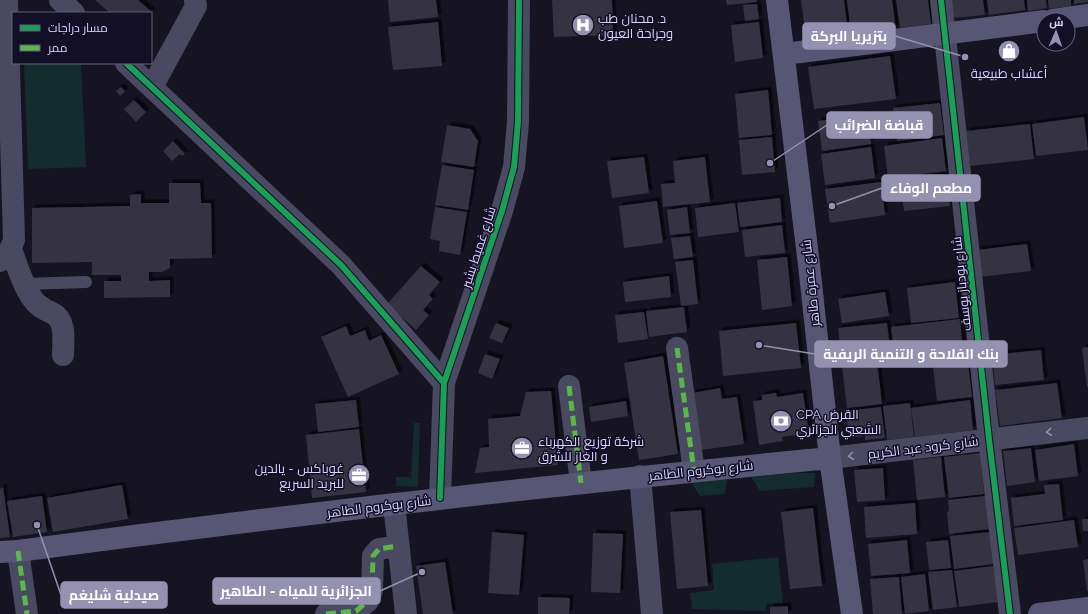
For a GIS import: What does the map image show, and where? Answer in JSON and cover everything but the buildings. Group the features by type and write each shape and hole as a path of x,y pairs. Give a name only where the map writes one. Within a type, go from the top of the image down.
{"main road":[{"name":"شارع عمرة طاهر","path":"777,0 830,458 852,614"},
{"path":"1076,17 1088,15"},
{"path":"784,54 1036,22"},
{"name":"شارع بوكروم الطاهر","path":"9,551 440,498 640,476 830,458"},
{"path":"1039,614 1088,608"}],"street":[{"path":"7,0 14,240 5,255 35,303 54,314 59,319 63,326 63,355"},
{"path":"60,0 73,12"},
{"path":"152,87 196,6 195,0"},
{"name":"شارع غميط بشير","path":"440,498 444,383 502,211 514,167 518,122 519,0"},
{"name":"شارع بودباز يوسف","path":"941,0 989,439 1010,614"},
{"path":"127,64 341,264 444,383"},
{"path":"676,348 694,471"},
{"path":"569,386 581,483"},
{"name":"شارع كرود عبد الكريم","path":"830,458 1088,428"},
{"path":"640,476 652,614"},
{"path":"394,504 406,614"},
{"path":"326,614 356,611 368,600 372,590 373,556 379,549 398,546"},
{"path":"9,551 26,614"}],"lane":[{"path":"24,284 86,282"}],"green space":[{"path":"24,64 81,64 86,167 28,169"},
{"path":"414,423 420,423 418,487 396,486 396,477 411,477"},
{"path":"794,473 815,473 814,487 760,491 751,477"},
{"path":"727,479 725,494 700,496 690,481"},
{"path":"778,557 783,603 766,604 766,611 692,609 690,593 714,590 712,564"}],"marked path":[{"path":"677,348 694,471"},
{"path":"569,386 581,483"},
{"path":"326,614 356,611 368,601 372,590 373,556 379,549 398,546"},
{"path":"18,551 27,614"}],"cycle path":[{"path":"440,498 444,383 502,211 514,167 518,122 519,0"},
{"path":"941,0 989,439 1010,614"},
{"path":"127,64 341,265 444,383"}],"place":[{"name":"د. محنان طب وجراحة العيون","path":"583,25"},
{"name":"أعشاب طبيعية","path":"1009,51"},
{"name":"بتزيريا البركة","path":"965,57"},
{"name":"قباضة الضرائب","path":"770,163"},
{"name":"مطعم الوفاء","path":"832,206"},
{"name":"بنك الفلاحة و التنمية الريفية","path":"759,345"},
{"name":"CPA القرض الشعبي الجزائري","path":"781,421"},
{"name":"شركة توزيع الكهرباء و الغاز للشرق","path":"522,448"},
{"name":"غوباكس - يالدين للبريد السريع","path":"359,475"},
{"name":"صيدلية شليغم","path":"37,525"},
{"name":"الجزائرية للمياه - الطاهير","path":"422,572"}]}
